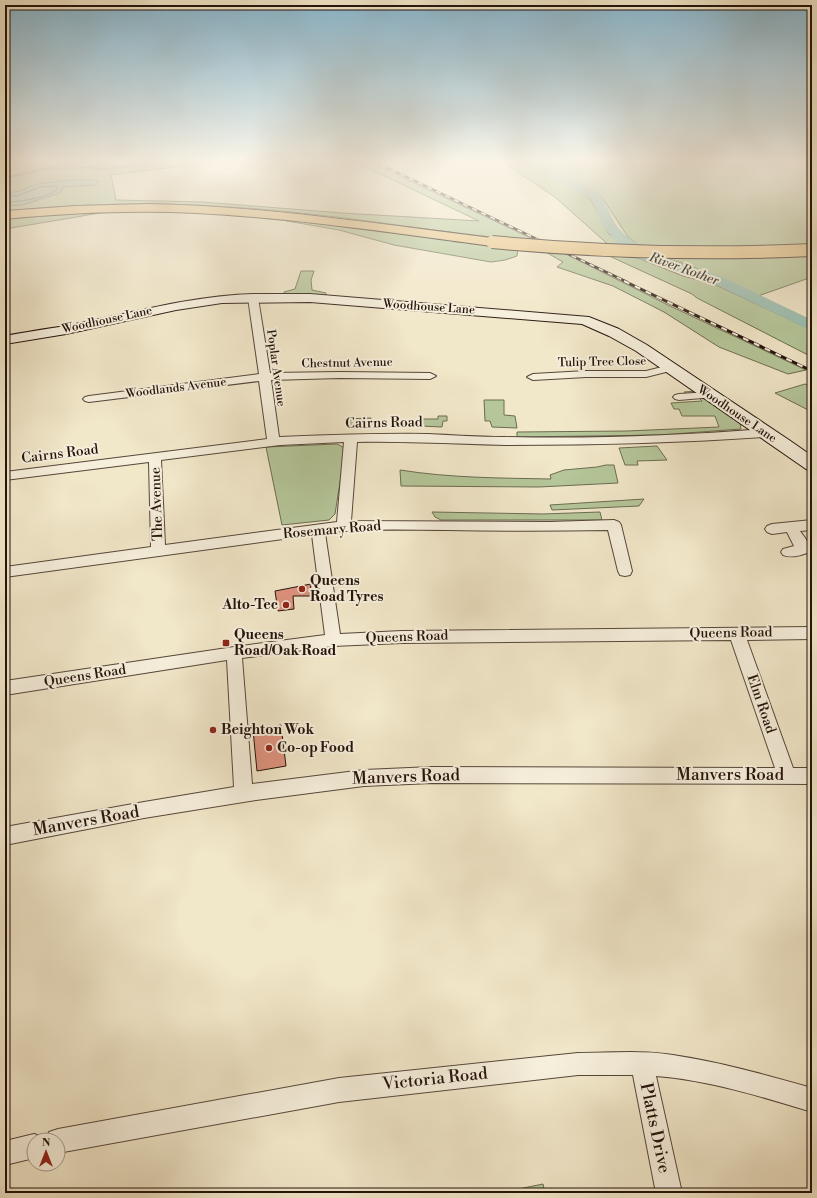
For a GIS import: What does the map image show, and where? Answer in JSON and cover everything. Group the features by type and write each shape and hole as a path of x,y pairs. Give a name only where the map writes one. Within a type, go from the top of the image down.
{"highway":[{"path":"288,217 492,242 555,248 662,254 742,254 812,250"}],"street":[{"name":"Poplar Avenue","path":"253,298 274,442"},
{"name":"Woodhouse Lane","path":"6,340 66,330 176,306 222,299 310,298 584,320 613,332 640,346 710,396 812,465"},
{"name":"Tulip Tree Close","path":"533,377 586,374 646,374 660,372 670,368"},
{"name":"Chestnut Avenue","path":"264,378 340,375 430,376"},
{"name":"Woodlands Avenue","path":"89,399 264,378"},
{"path":"678,397 710,396"},
{"name":"Cairns Road","path":"5,476 274,442 351,438 435,438 510,441 628,440 700,438 765,433"},
{"path":"344,526 351,438"},
{"name":"The Avenue","path":"156,457 158,551"},
{"name":"Rosemary Road","path":"5,572 344,526 404,525 549,527 614,526 626,571"},
{"path":"772,529 812,525"},
{"path":"788,552 802,550 801,544 791,528"},
{"path":"318,530 333,640"},
{"name":"Queens Road","path":"5,688 234,653 333,640 402,637 812,632"},
{"name":"Elm Road","path":"737,633 786,775"},
{"path":"234,653 244,794"},
{"name":"Manvers Road","path":"5,836 244,794 334,780 432,775 812,776"},
{"name":"Victoria Road","path":"66,1139 339,1090 578,1064 642,1064 700,1071 755,1083 812,1100"},
{"name":"Platts Drive","path":"642,1064 669,1193"},
{"path":"5,1153 26,1148"}],"shaded area":[{"path":"30,217 77,217 5,229 5,219"},
{"path":"333,217 409,217 479,221 470,217 486,217 539,242 510,240"},
{"path":"577,217 600,217 608,233 624,248 612,248"},
{"path":"615,217 812,217 812,277 758,296 691,266 662,257 641,247 628,237"},
{"path":"287,221 300,221 518,249 517,256 491,262 394,245 339,230"},
{"path":"544,251 562,252 668,305 806,370 788,374 719,347 664,312 613,286 557,267 563,262"},
{"path":"607,255 638,258 683,276 714,284 812,330 812,356 697,298 692,294"},
{"path":"301,271 314,271 311,280 312,290 326,293 325,297 284,295 284,292 295,289"},
{"path":"805,384 812,387 812,412 775,393"},
{"path":"697,391 740,423 741,429 659,435 517,437 517,432 627,431 719,427 715,416 682,416 679,409 674,409 671,403 702,401 698,397 689,398 684,392"},
{"path":"484,400 504,400 504,415 515,416 517,428 492,427 490,421 485,421"},
{"path":"438,416 447,416 447,421 443,421 442,427 420,426 420,419 438,419"},
{"path":"371,418 372,425 346,426 345,419"},
{"path":"337,444 343,447 345,451 335,514 329,520 282,525 266,447"},
{"path":"657,446 667,460 637,461 638,465 625,465 619,448"},
{"path":"614,465 618,483 539,487 401,486 400,470 456,476 551,479 550,475 564,470"},
{"path":"644,499 639,506 552,510 550,505"},
{"path":"432,512 543,514 600,512 602,520 441,520 435,517"},
{"path":"543,1184 545,1193 499,1193"}],"building":[{"path":"311,584 310,596 293,596 294,609 278,611 275,591"},
{"name":"Co-op Food","path":"281,725 286,766 257,771 253,730"}],"waterway":[{"name":"River Rother","path":"606,217 610,226 620,238 645,256 715,279 812,326"}],"railway":[{"path":"490,217 627,282"},
{"path":"624,281 812,371"}],"place":[{"name":"Queens Road Tyres","path":"302,589"},
{"name":"Alto-Tec","path":"286,605"},
{"name":"Queens Road/Oak Road","path":"226,643"},
{"name":"Beighton Wok","path":"213,730"},
{"name":"Co-op Food","path":"269,748"}]}
